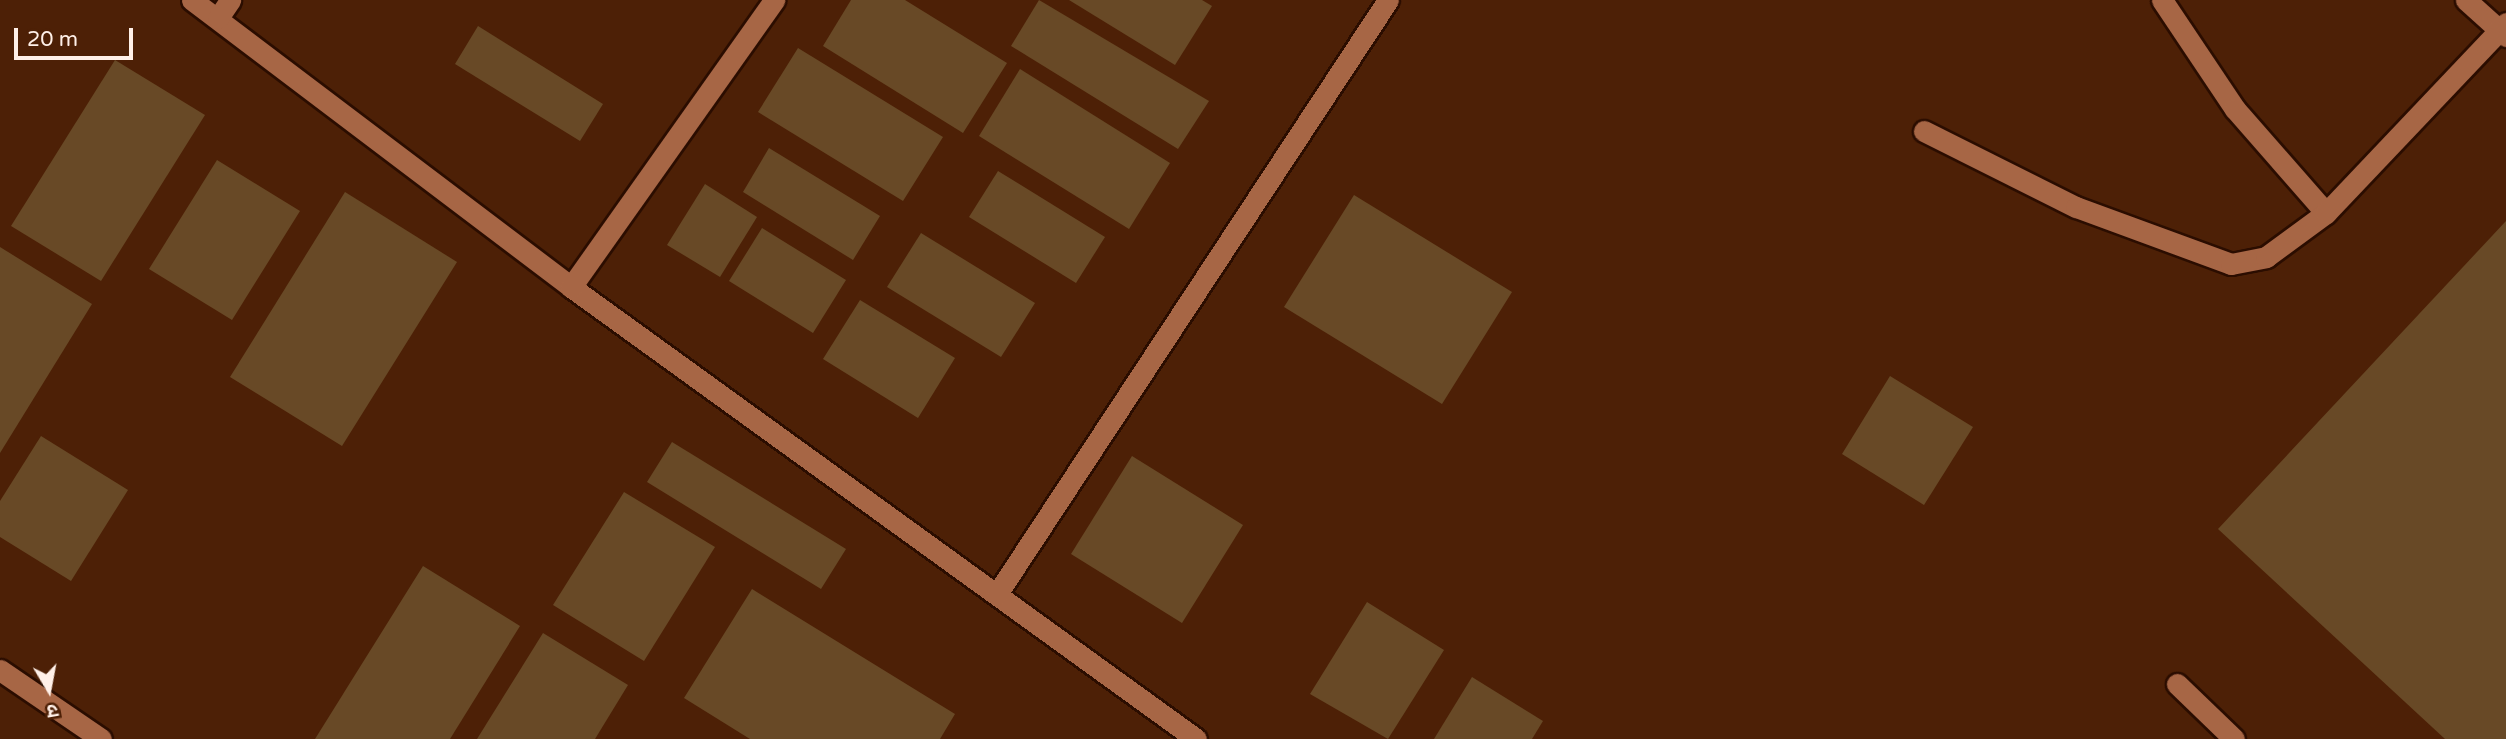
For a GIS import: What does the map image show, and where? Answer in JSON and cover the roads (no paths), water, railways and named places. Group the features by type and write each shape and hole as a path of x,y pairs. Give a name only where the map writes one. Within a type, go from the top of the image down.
{"lane":[{"path":"192,0 224,9 571,287 1196,739"},
{"path":"571,287 774,0"},
{"path":"997,594 1388,0"},
{"path":"2162,0 2235,109 2326,212"},
{"path":"1924,131 2076,208 2231,264 2266,257 2326,212 2504,30 2466,0"},
{"path":"0,670 101,739"},
{"path":"2177,684 2234,739"}]}
